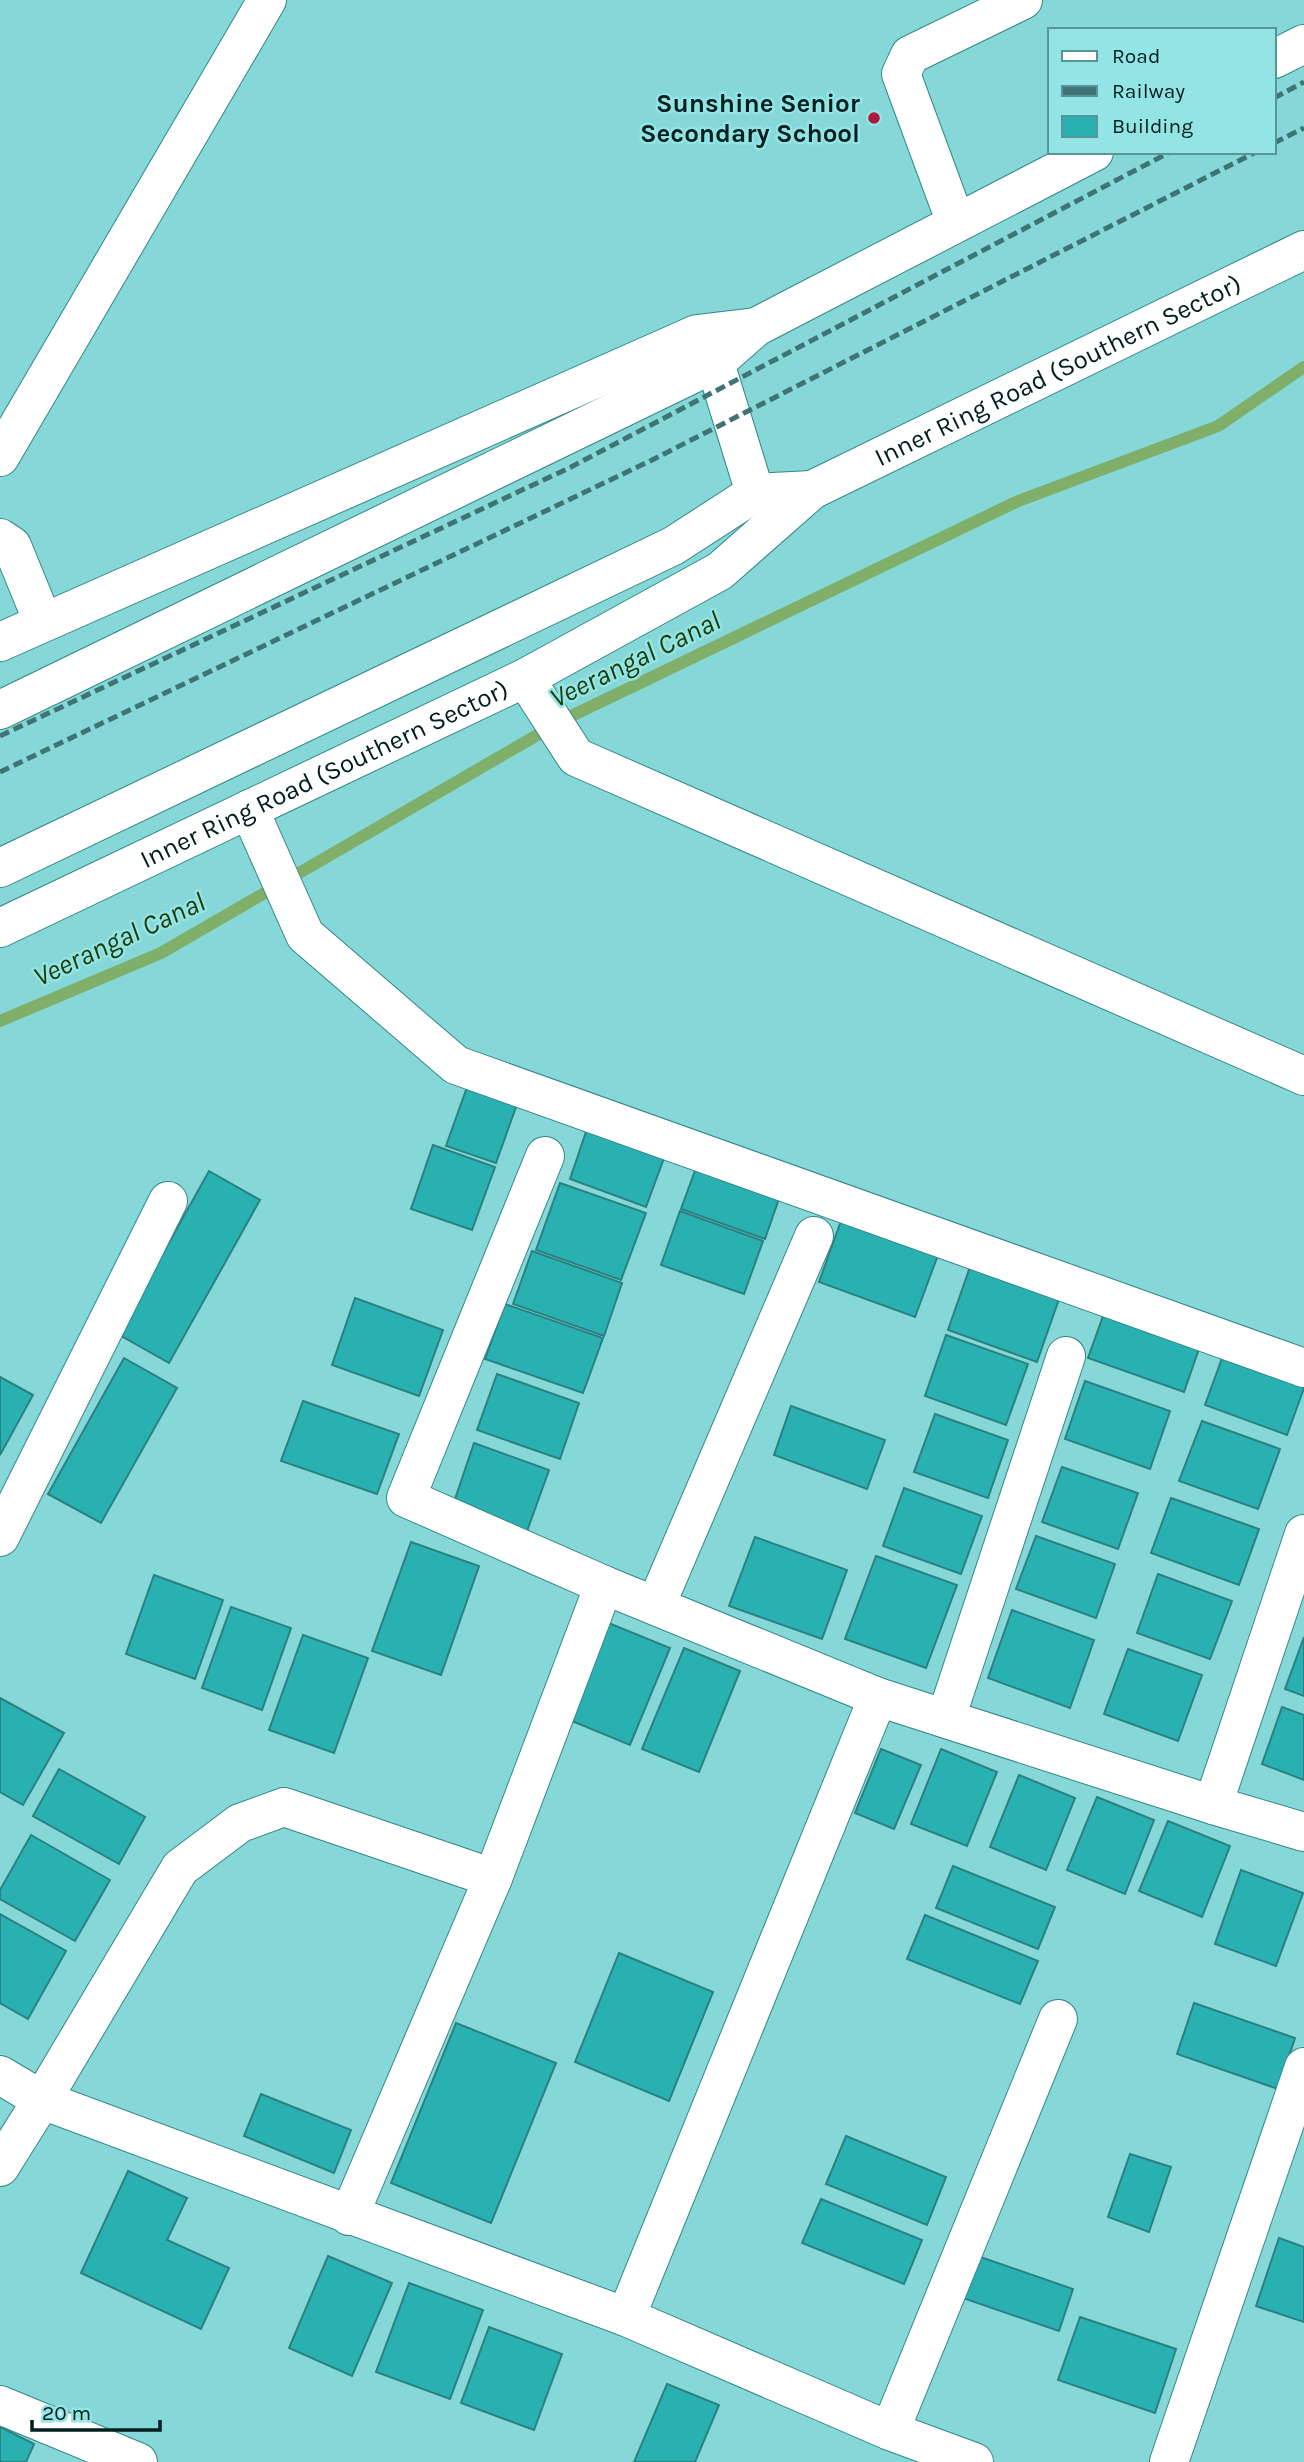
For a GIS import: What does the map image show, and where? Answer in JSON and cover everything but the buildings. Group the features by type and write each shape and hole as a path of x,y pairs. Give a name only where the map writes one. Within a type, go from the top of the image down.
{"street":[{"path":"0,457 267,0"},
{"path":"957,223 901,74 910,55 1023,0"},
{"path":"1276,58 1304,44"},
{"path":"0,710 715,363 756,327 1090,154"},
{"name":"Inner Ring Road (Southern Sector)","path":"0,928 249,809 534,693 720,571 812,490 1304,250"},
{"path":"0,642 697,334 756,327"},
{"path":"715,363 755,493"},
{"name":"Inner Ring Road (Southern Sector)","path":"0,868 673,546 755,493 812,490"},
{"path":"6,542 43,622"},
{"path":"534,693 576,757 1304,1076"},
{"path":"249,809 305,935 456,1065 1304,1368"},
{"path":"545,1156 407,1498 604,1585 878,1697 1304,1832"},
{"path":"0,1537 168,1201"},
{"path":"656,1605 814,1236"},
{"path":"946,1718 1066,1356"},
{"path":"1213,1805 1304,1534"},
{"path":"349,2216 493,1878 604,1585"},
{"path":"626,2317 878,1697"},
{"path":"0,2167 180,1868 240,1823 284,1807 493,1878"},
{"path":"890,2431 1058,2020"},
{"path":"1169,2462 1304,2067"},
{"path":"0,2076 42,2100 626,2317 890,2431 974,2462"},
{"path":"0,2405 138,2462"}],"waterway":[{"name":"Veerangal Canal","path":"0,1021 161,953 565,719 1016,502 1218,426 1304,367"}],"railway":[{"path":"1276,97 1304,82"},
{"path":"1276,142 1304,128"},
{"path":"0,736 571,467 1166,154"},
{"path":"0,772 652,460 1252,154"}],"place":[{"name":"Sunshine Senior Secondary School","path":"874,118"}]}
